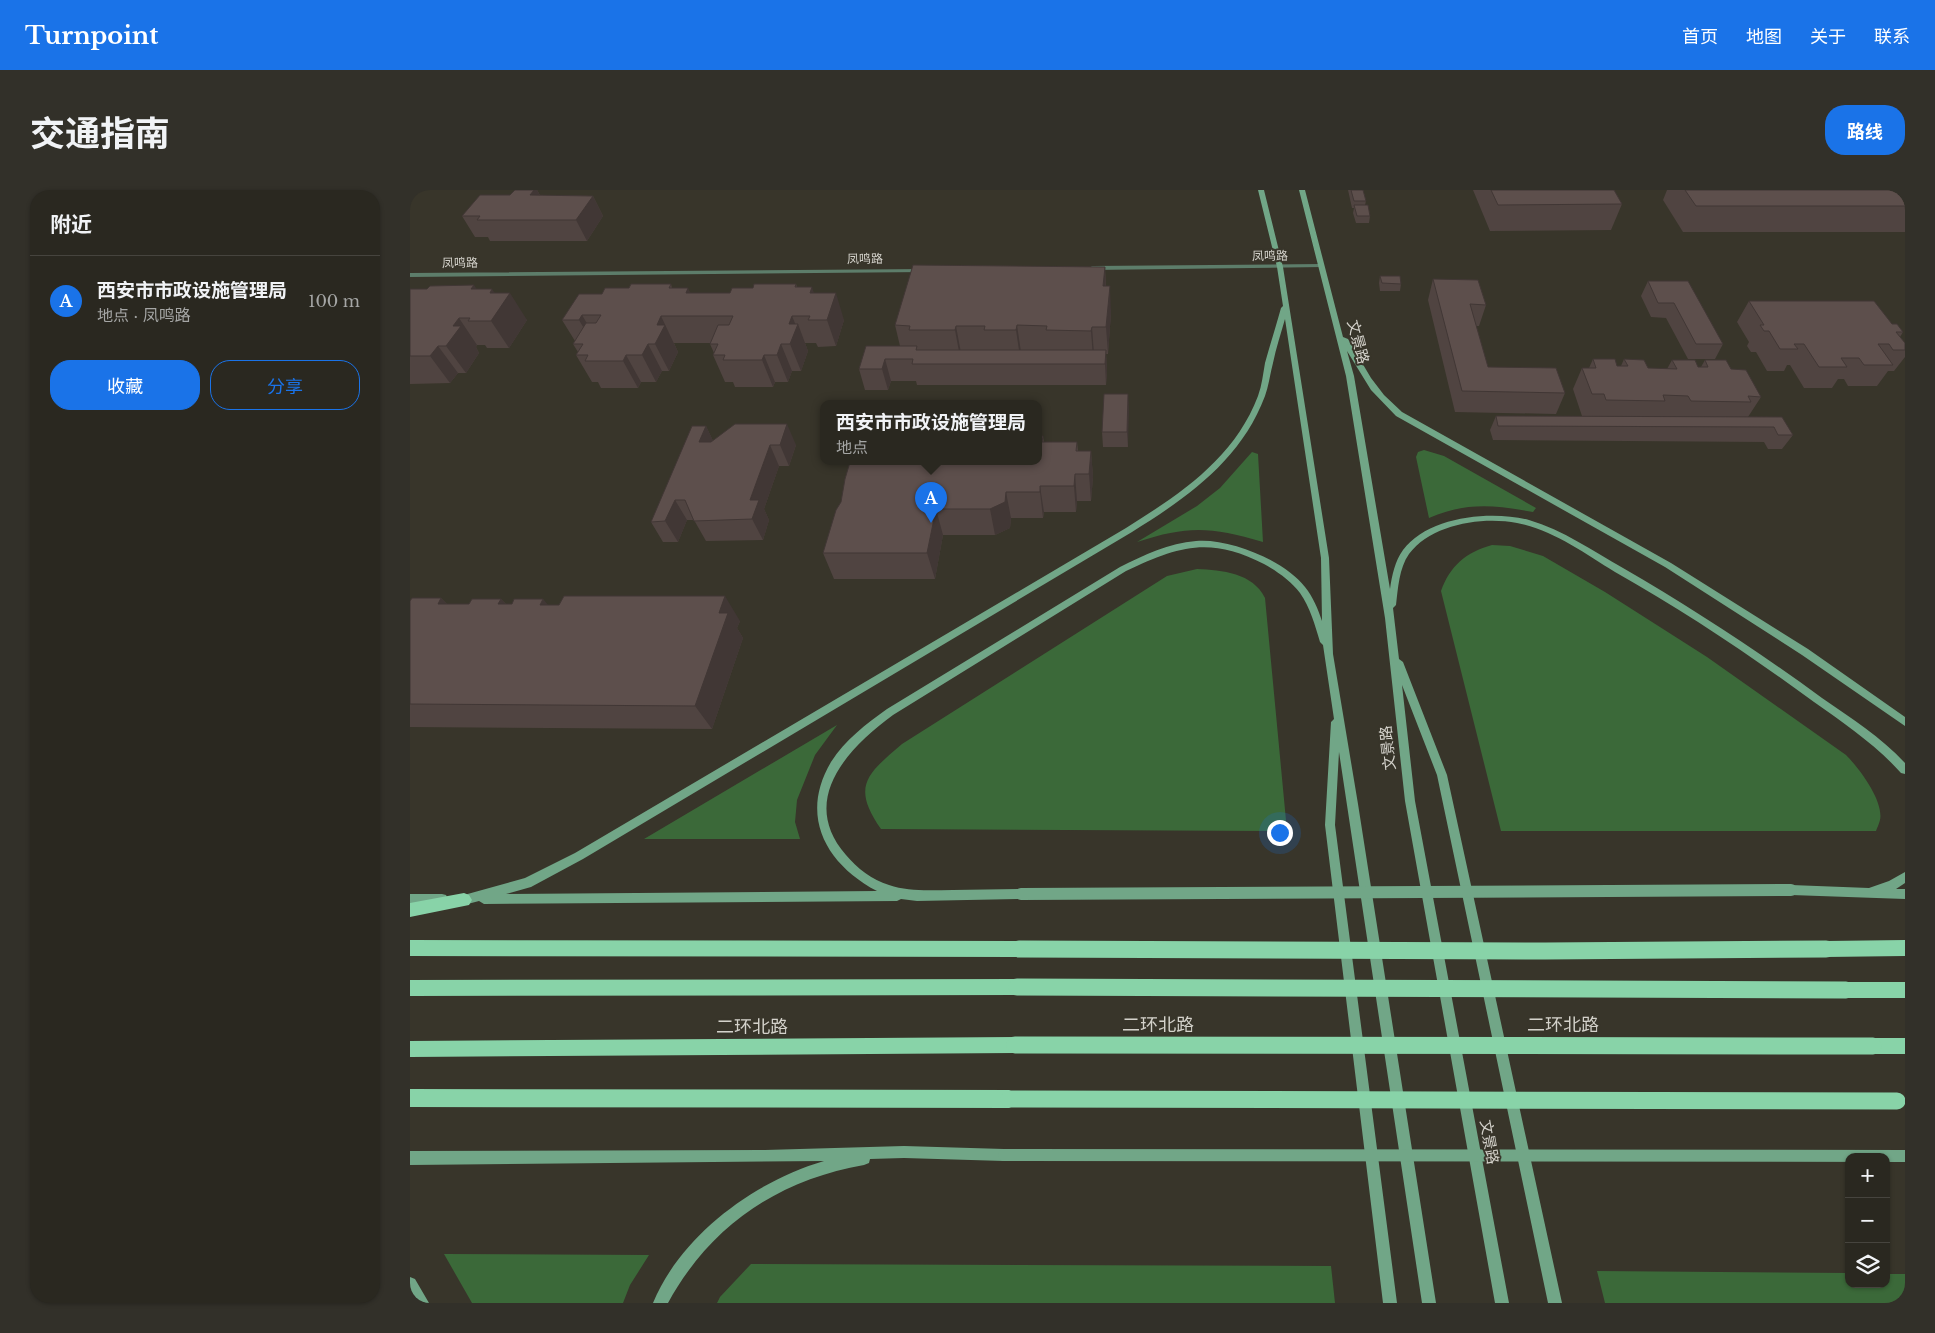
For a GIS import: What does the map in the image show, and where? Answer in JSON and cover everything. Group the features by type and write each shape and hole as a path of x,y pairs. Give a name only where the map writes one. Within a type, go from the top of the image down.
{"highway":[{"path":"410,910 464,900"},
{"path":"410,948 1546,951 1905,948"},
{"path":"410,988 1017,987 1905,990"},
{"name":"二环北路","path":"410,1049 1014,1045 1905,1046"},
{"path":"410,1098 1901,1101"}],"main road":[{"path":"1261,190 1280,267 1325,558 1328,654 1429,1303"},
{"name":"文景路","path":"1302,190 1350,376 1390,618 1410,801 1502,1303"},
{"path":"464,900 527,883 579,856 1130,530 1186,493 1207,477 1233,449 1247,426 1261,396 1285,305"},
{"path":"1336,323 1366,380 1381,398 1399,414 1668,565 1805,652 1905,722"},
{"path":"1390,618 1394,585 1399,568 1407,552 1418,541 1449,525 1477,519 1504,519 1534,525 1568,540 1663,595 1725,634 1875,740 1905,770"},
{"path":"917,896 879,887 857,874 838,856 829,841 822,823 821,806 825,786 833,766 845,750 867,728 890,712 1123,570 1163,550 1182,544 1202,543 1241,550 1260,558 1288,575 1301,588 1311,605 1328,654"},
{"path":"1393,648 1442,775 1555,1303"},
{"path":"1337,704 1330,825 1390,1303"},
{"path":"1852,892 1876,890 1905,878"},
{"path":"410,899 1792,890 1905,894"},
{"path":"660,1303 677,1273 701,1244 727,1221 773,1188 808,1173 853,1160 904,1152"},
{"path":"410,1158 755,1156 904,1152 1004,1155 1905,1156"},
{"path":"410,1284 422,1303"}],"street":[{"name":"凤鸣路","path":"1087,268 1321,266"},
{"name":"凤鸣路","path":"410,275 938,270"}],"green space":[{"path":"1424,450 1444,456 1536,508 1533,512 1481,506 1468,507 1429,518 1416,457 1418,452"},
{"path":"1252,452 1258,454 1263,542 1229,533 1200,530 1171,533 1137,542 1197,506 1220,488"},
{"path":"1492,545 1510,546 1543,556 1605,592 1707,657 1846,755 1864,776 1878,804 1880,820 1876,831 1501,831 1441,591 1449,574 1460,561 1474,552"},
{"path":"1197,569 1236,574 1253,583 1265,598 1287,831 881,829 867,802 865,791 867,782 880,764 902,744 1167,576"},
{"path":"837,725 815,755 797,800 795,822 800,839 644,839"},
{"path":"444,1254 649,1255 630,1285 623,1303 472,1303"},
{"path":"751,1264 1331,1266 1335,1303 717,1303 720,1297"},
{"path":"1597,1271 1845,1273 1845,1288 1890,1288 1890,1274 1905,1274 1905,1303 1605,1303"}],"building":[{"path":"515,190 534,190 530,195 593,196 576,220 477,220 480,216 462,216 480,195 510,195"},
{"path":"1351,190 1363,190 1366,201 1354,201"},
{"path":"1491,190 1614,190 1622,204 1498,205"},
{"path":"1685,190 1905,190 1905,206 1696,206"},
{"path":"1354,205 1368,205 1370,216 1357,216"},
{"path":"913,265 1105,267 1103,286 1110,286 1106,327 1092,327 1091,331 1046,330 1047,326 1017,325 1016,330 984,330 985,326 956,326 955,330 909,330 910,326 895,325"},
{"path":"1380,276 1400,276 1401,284 1382,283"},
{"path":"1433,279 1478,280 1486,305 1470,304 1488,367 1556,368 1565,393 1462,391"},
{"path":"1648,281 1688,281 1723,344 1696,344 1674,303 1658,303"},
{"path":"631,284 671,284 669,288 688,288 686,293 730,293 732,288 753,288 754,284 796,284 795,287 812,287 810,293 836,293 827,320 808,320 810,316 792,316 789,324 798,324 790,344 781,344 777,355 764,355 762,360 723,360 725,355 713,355 718,344 710,344 718,325 729,325 733,316 661,316 657,325 665,325 655,344 648,344 642,355 626,355 623,361 585,361 588,355 576,355 583,344 573,344 586,323 596,323 601,315 582,315 579,320 562,320 579,294 602,294 605,288 629,288"},
{"path":"474,285 471,289 492,289 490,293 510,293 491,321 468,321 470,318 459,318 453,326 461,326 446,346 438,346 430,356 410,356 410,289 427,289 430,286"},
{"path":"1749,301 1874,301 1892,324 1897,324 1903,332 1896,332 1905,343 1905,350 1893,350 1889,344 1878,344 1893,365 1864,365 1859,358 1841,358 1847,367 1819,367 1804,344 1794,344 1798,349 1780,349 1769,331 1764,331 1760,325 1764,325"},
{"path":"866,346 917,346 916,350 1106,350 1105,364 912,364 913,359 885,359 882,369 859,369"},
{"path":"1593,359 1615,359 1617,366 1628,366 1624,359 1644,360 1648,368 1677,369 1672,360 1695,360 1698,367 1708,367 1705,360 1726,360 1731,369 1746,370 1761,397 1748,396 1751,402 1691,401 1688,396 1663,395 1665,401 1606,400 1604,394 1592,394 1582,368 1596,368"},
{"path":"1104,394 1128,394 1127,432 1102,432"},
{"path":"1496,416 1782,417 1793,435 1778,435 1774,427 1498,426"},
{"path":"735,424 787,424 780,445 770,445 750,500 759,500 752,519 694,521 685,500 675,500 665,521 651,522 692,426 706,426 699,442 711,442"},
{"path":"1042,442 1077,442 1076,451 1091,451 1089,474 1075,474 1074,486 1040,486 1040,492 1006,492 1005,502 990,509 936,509 927,553 823,553 836,510 841,502 849,465 1042,465"},
{"path":"564,596 725,596 719,613 728,613 695,706 410,704 410,601 412,598 441,598 438,604 469,604 472,599 501,599 498,604 512,604 514,599 543,599 540,605 559,605"}],"place":[{"name":"西安市市政设施管理局","path":"931,523"}]}
